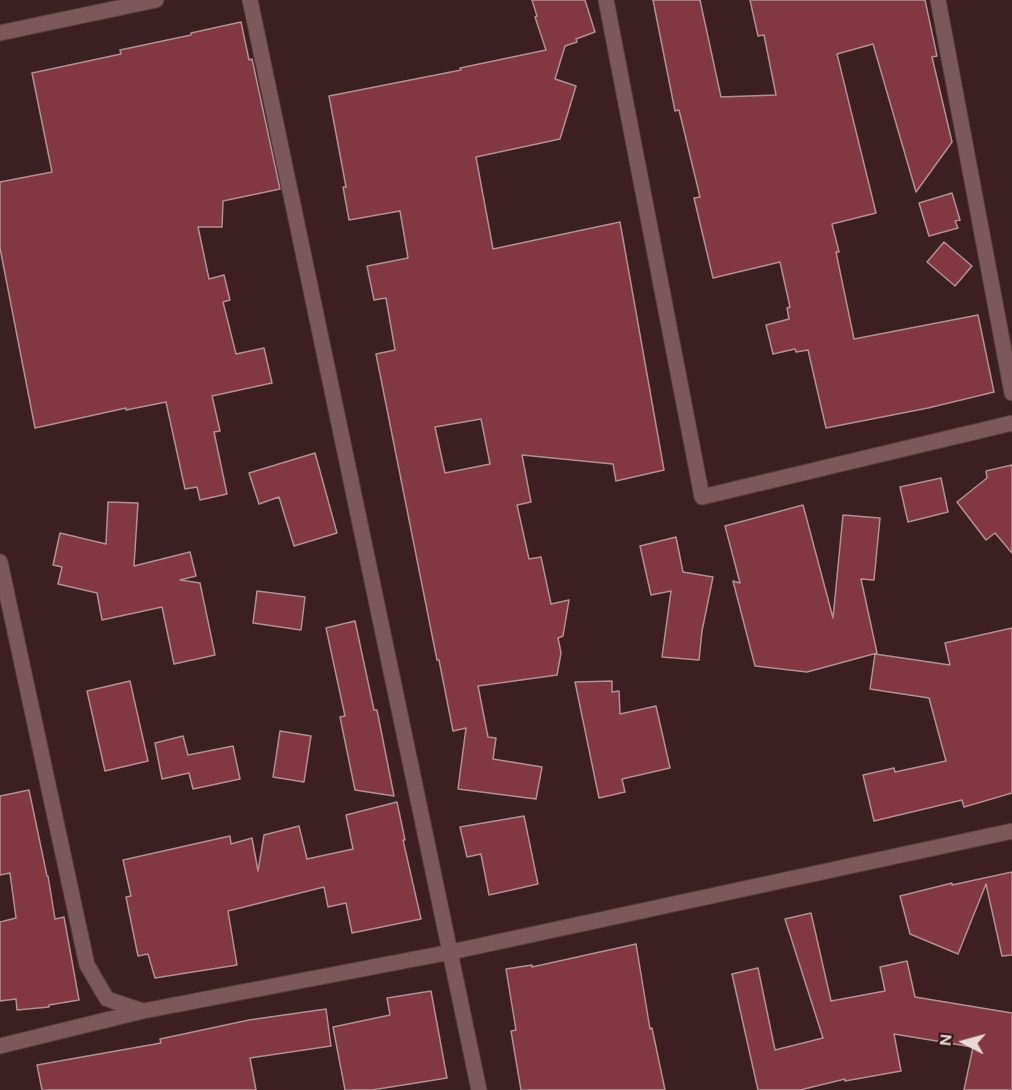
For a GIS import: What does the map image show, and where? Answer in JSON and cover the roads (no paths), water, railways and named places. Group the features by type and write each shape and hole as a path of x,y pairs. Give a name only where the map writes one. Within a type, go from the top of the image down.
{"street":[{"path":"0,33 156,0"},
{"path":"250,0 479,1090"},
{"path":"606,0 702,496 1012,423"},
{"path":"938,0 1012,393"},
{"path":"0,562 87,965 107,999 143,1011"},
{"path":"0,1046 143,1011 451,952 1012,831"}]}
